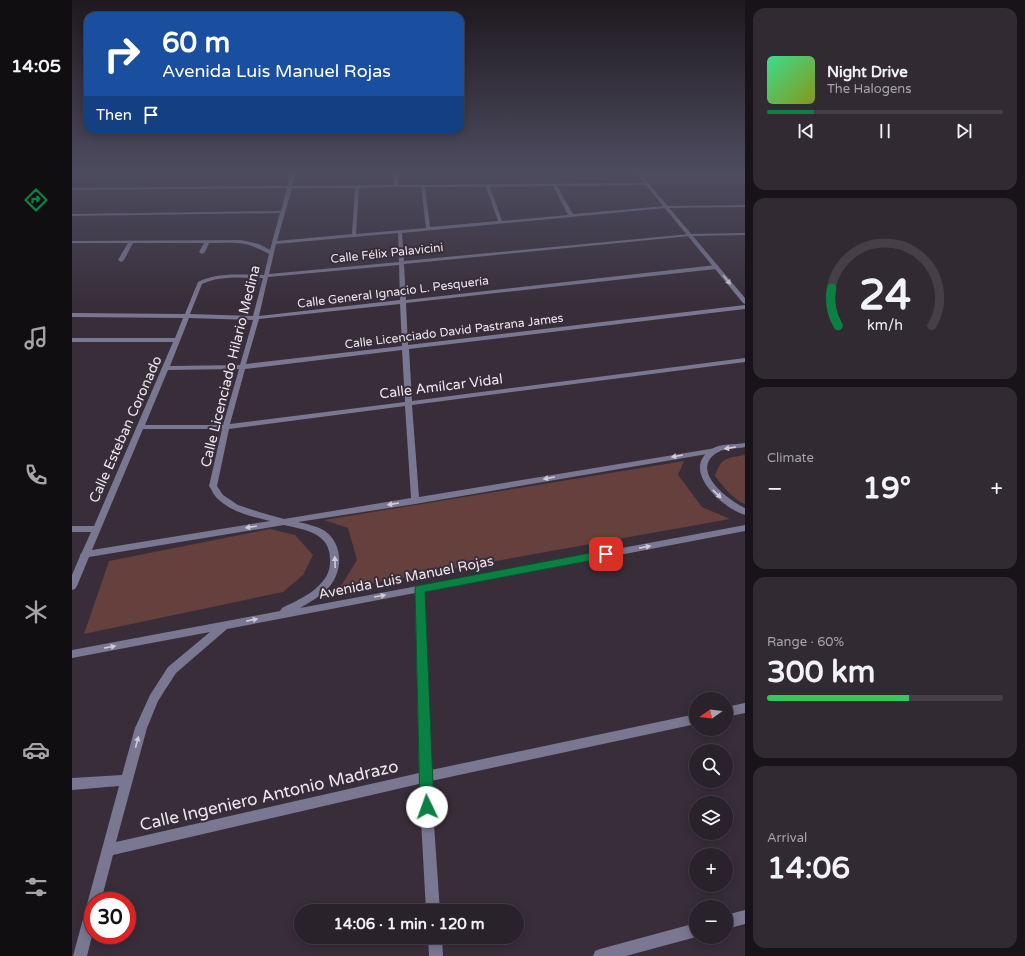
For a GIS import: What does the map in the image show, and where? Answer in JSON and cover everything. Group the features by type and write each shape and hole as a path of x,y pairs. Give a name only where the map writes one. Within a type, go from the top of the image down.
{"street":[{"name":"Calle Licenciado Hilario Medina","path":"279,615 310,597 330,582 336,568 335,552 324,535 310,528 253,513 231,504 219,496 214,486 226,427 281,218"},
{"path":"354,235 355,218"},
{"path":"427,218 428,228"},
{"path":"274,243 540,218"},
{"path":"675,218 745,302"},
{"path":"400,231 407,348 408,404 415,501"},
{"name":"Calle Félix Palavicini","path":"200,283 213,278 267,276 690,235 745,234"},
{"path":"202,252 207,241"},
{"path":"72,242 241,241 257,245 271,253"},
{"path":"121,260 131,242"},
{"name":"Calle General Ignacio L. Pesquería","path":"72,315 256,318 716,267"},
{"name":"Calle Esteban Coronado","path":"72,586 74,576 166,368 200,283"},
{"name":"Calle Licenciado David Pastrana James","path":"166,368 242,367 745,307"},
{"path":"72,340 178,340"},
{"name":"Calle Amílcar Vidal","path":"140,427 226,427 745,360"},
{"path":"84,555 745,445"},
{"path":"716,450 710,454 704,466 707,481 720,497 745,512"},
{"name":"Avenida Luis Manuel Rojas","path":"72,654 745,528"},
{"path":"72,529 96,529"},
{"path":"420,589 425,777 433,904"},
{"path":"96,892 141,728 154,698 172,670 224,626"},
{"path":"733,711 745,708"},
{"name":"Calle Ingeniero Antonio Madrazo","path":"108,850 425,777 689,720"},
{"path":"72,784 126,780"},
{"path":"733,920 745,917"},
{"path":"600,956 689,932"},
{"path":"80,956 84,940"},
{"path":"435,944 436,956"}],"shaded area":[{"path":"745,455 745,504 732,496 715,476 722,462 729,458"},
{"path":"684,461 678,475 702,507 730,519 339,589 357,560 348,528 324,520"},
{"path":"270,529 295,535 313,555 303,575 283,592 84,634 109,561"}],"route":[{"path":"427,807 420,589 606,554"}]}
